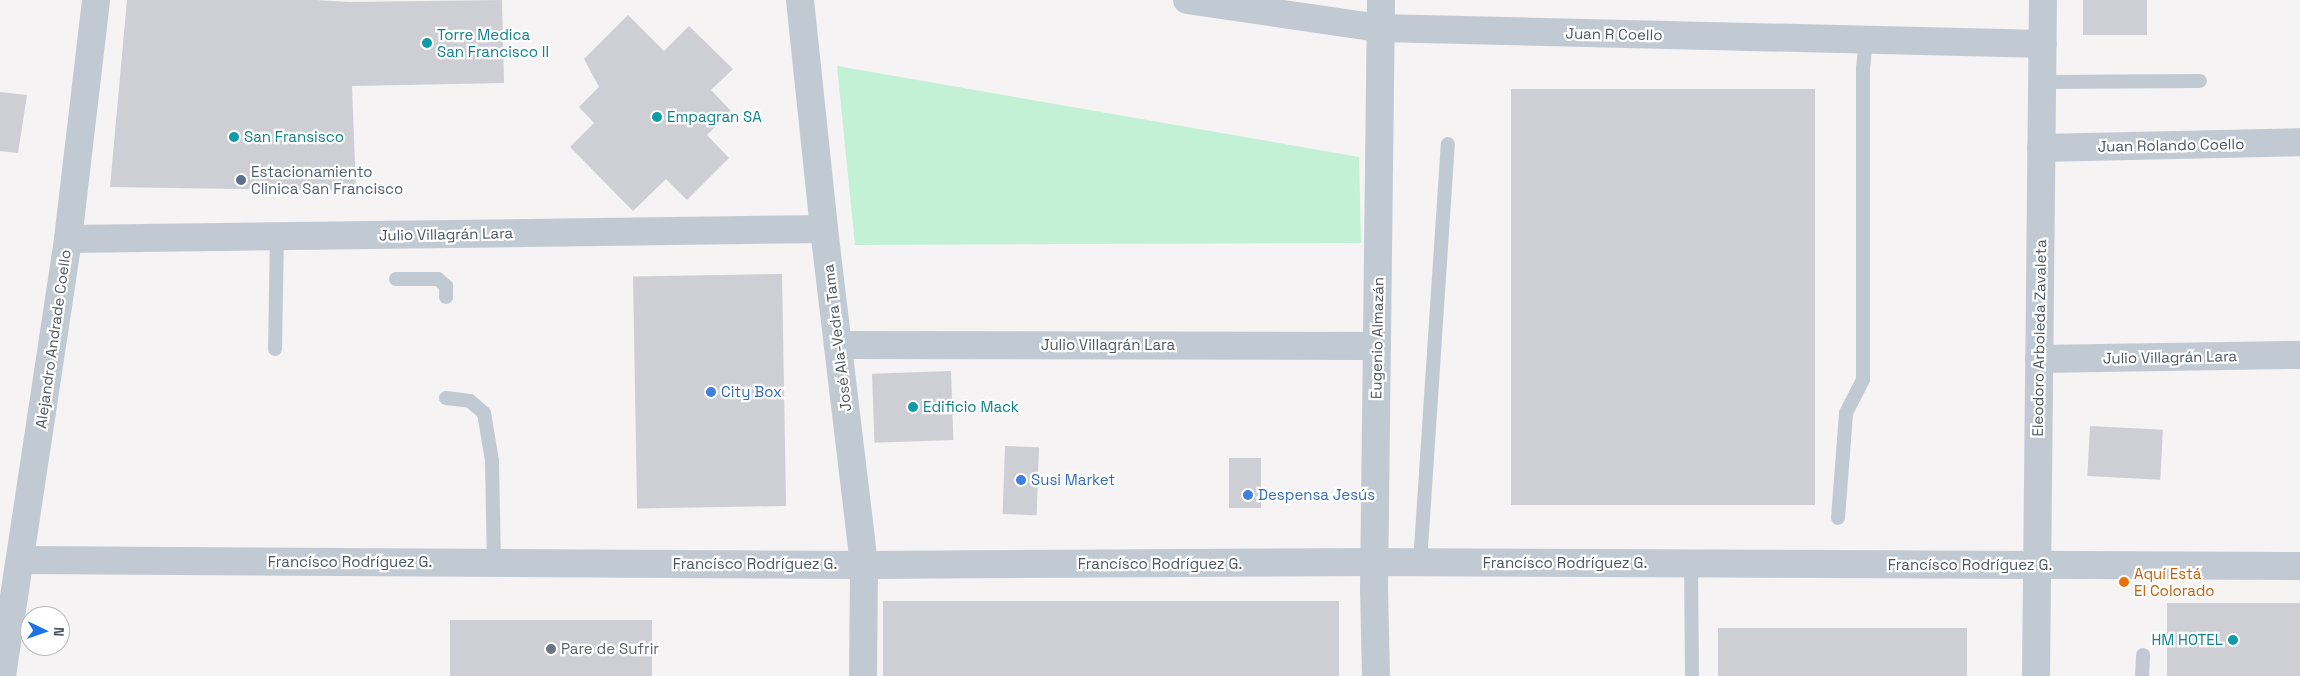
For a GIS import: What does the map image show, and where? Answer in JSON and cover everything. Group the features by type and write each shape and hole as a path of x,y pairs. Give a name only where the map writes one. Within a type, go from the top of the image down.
{"street":[{"name":"Alejandro Andrade Coello","path":"2,676 68,239 96,0"},
{"name":"José Ala-Vedra Tama","path":"800,0 824,229 864,565 864,676"},
{"name":"Juan R Coello","path":"1187,0 1380,28 2043,44"},
{"name":"Eugenio Almazán","path":"1376,676 1375,562 1380,0"},
{"name":"Eleodoro Arboleda Zavaleta","path":"2036,676 2043,0"},
{"name":"Juan Rolando Coello","path":"2041,148 2300,142"},
{"name":"Julio Villagrán Lara","path":"68,239 824,229"},
{"name":"Julio Villagrán Lara","path":"838,344 1377,346"},
{"name":"Julio Villagrán Lara","path":"2039,359 2300,355"},
{"name":"Francísco Rodríguez G.","path":"20,560 864,565 1375,562 2300,566"}],"lane":[{"path":"1838,518 1846,413 1863,380 1863,68 1866,40"},
{"path":"2042,82 2200,81"},
{"path":"1420,563 1448,144"},
{"path":"275,349 277,236"},
{"path":"396,279 438,279 446,286 446,297"},
{"path":"446,398 470,401 484,413 492,461 494,563"},
{"path":"1691,564 1692,676"},
{"path":"2142,676 2143,655"}],"green space":[{"path":"837,66 1359,157 1361,243 855,245"}],"building":[{"name":"San Fransisco","path":"127,0 316,0 349,2 502,0 504,83 352,86 356,191 110,187"},
{"path":"2083,0 2147,0 2147,35 2083,35"},
{"name":"Empagran SA","path":"628,15 664,51 689,26 733,69 711,90 731,111 707,135 729,158 687,200 666,179 633,211 570,147 594,123 579,107 599,87 584,59"},
{"path":"1511,89 1815,89 1815,505 1511,505"},
{"path":"0,92 27,95 18,153 0,151"},
{"name":"City Box","path":"782,274 786,506 637,509 633,277"},
{"name":"Edificio Mack","path":"951,371 953,440 874,443 872,374"},
{"path":"2090,426 2163,430 2160,480 2087,476"},
{"name":"Susi Market","path":"1005,446 1039,447 1037,515 1003,514"},
{"path":"1229,458 1261,458 1261,508 1229,508"},
{"path":"883,601 1339,601 1339,676 883,676"},
{"name":"HM HOTEL","path":"2167,603 2300,603 2300,676 2167,676"},
{"name":"Pare de Sufrir","path":"450,620 652,620 652,676 450,676"},
{"path":"1718,628 1967,628 1967,676 1718,676"}],"place":[{"name":"Torre Medica San Francisco II","path":"427,43"},
{"name":"Empagran SA","path":"657,117"},
{"name":"San Fransisco","path":"234,137"},
{"name":"Estacionamiento Clinica San Francisco","path":"241,180"},
{"name":"City Box","path":"711,392"},
{"name":"Edificio Mack","path":"913,407"},
{"name":"Susi Market","path":"1021,480"},
{"name":"Despensa Jesús","path":"1248,495"},
{"name":"Aquí Está El Colorado","path":"2124,582"},
{"name":"HM HOTEL","path":"2233,640"},
{"name":"Pare de Sufrir","path":"551,649"}]}
